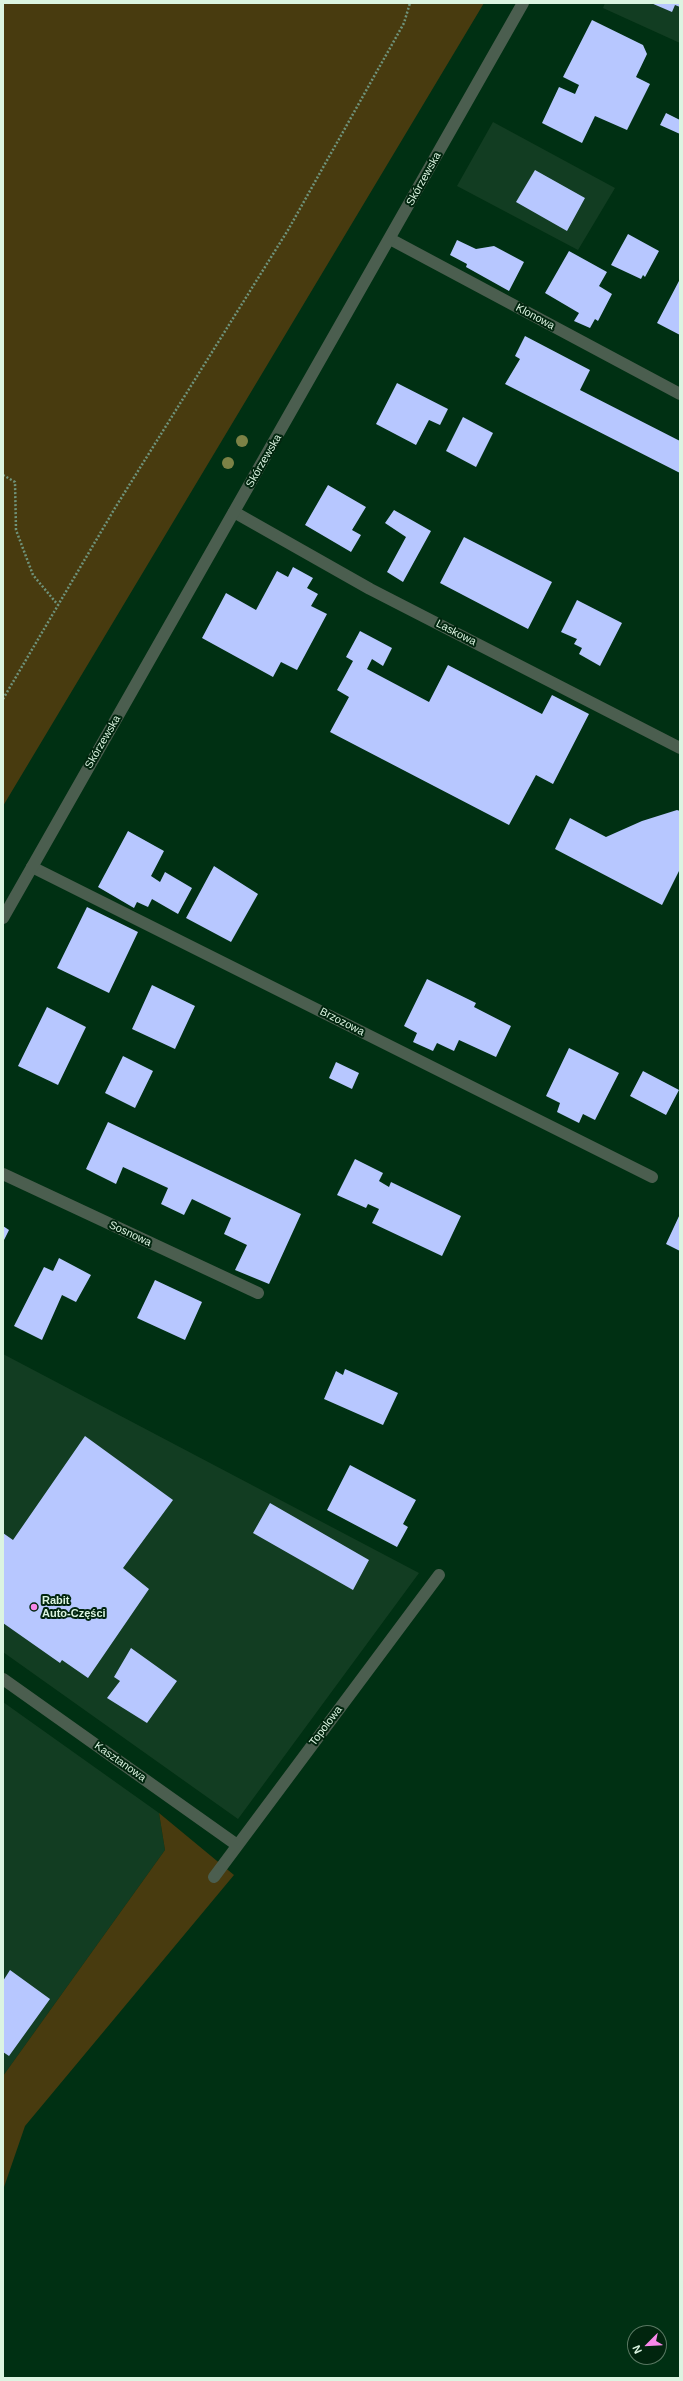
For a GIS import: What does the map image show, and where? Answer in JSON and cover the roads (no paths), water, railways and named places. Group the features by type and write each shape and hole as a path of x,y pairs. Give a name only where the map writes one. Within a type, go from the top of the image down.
{"street":[{"name":"Skórzewska","path":"3,918 523,3"},
{"name":"Klonowa","path":"390,239 680,394"},
{"name":"Laskowa","path":"234,512 370,589 680,748"},
{"name":"Brzozowa","path":"32,867 652,1177"},
{"name":"Sosnowa","path":"3,1174 258,1293"},
{"name":"Topolowa","path":"214,1877 439,1575"},
{"name":"Kasztanowa","path":"3,1679 237,1845"}],"place":[{"name":"Rabit Auto-Części","path":"34,1607"}]}
